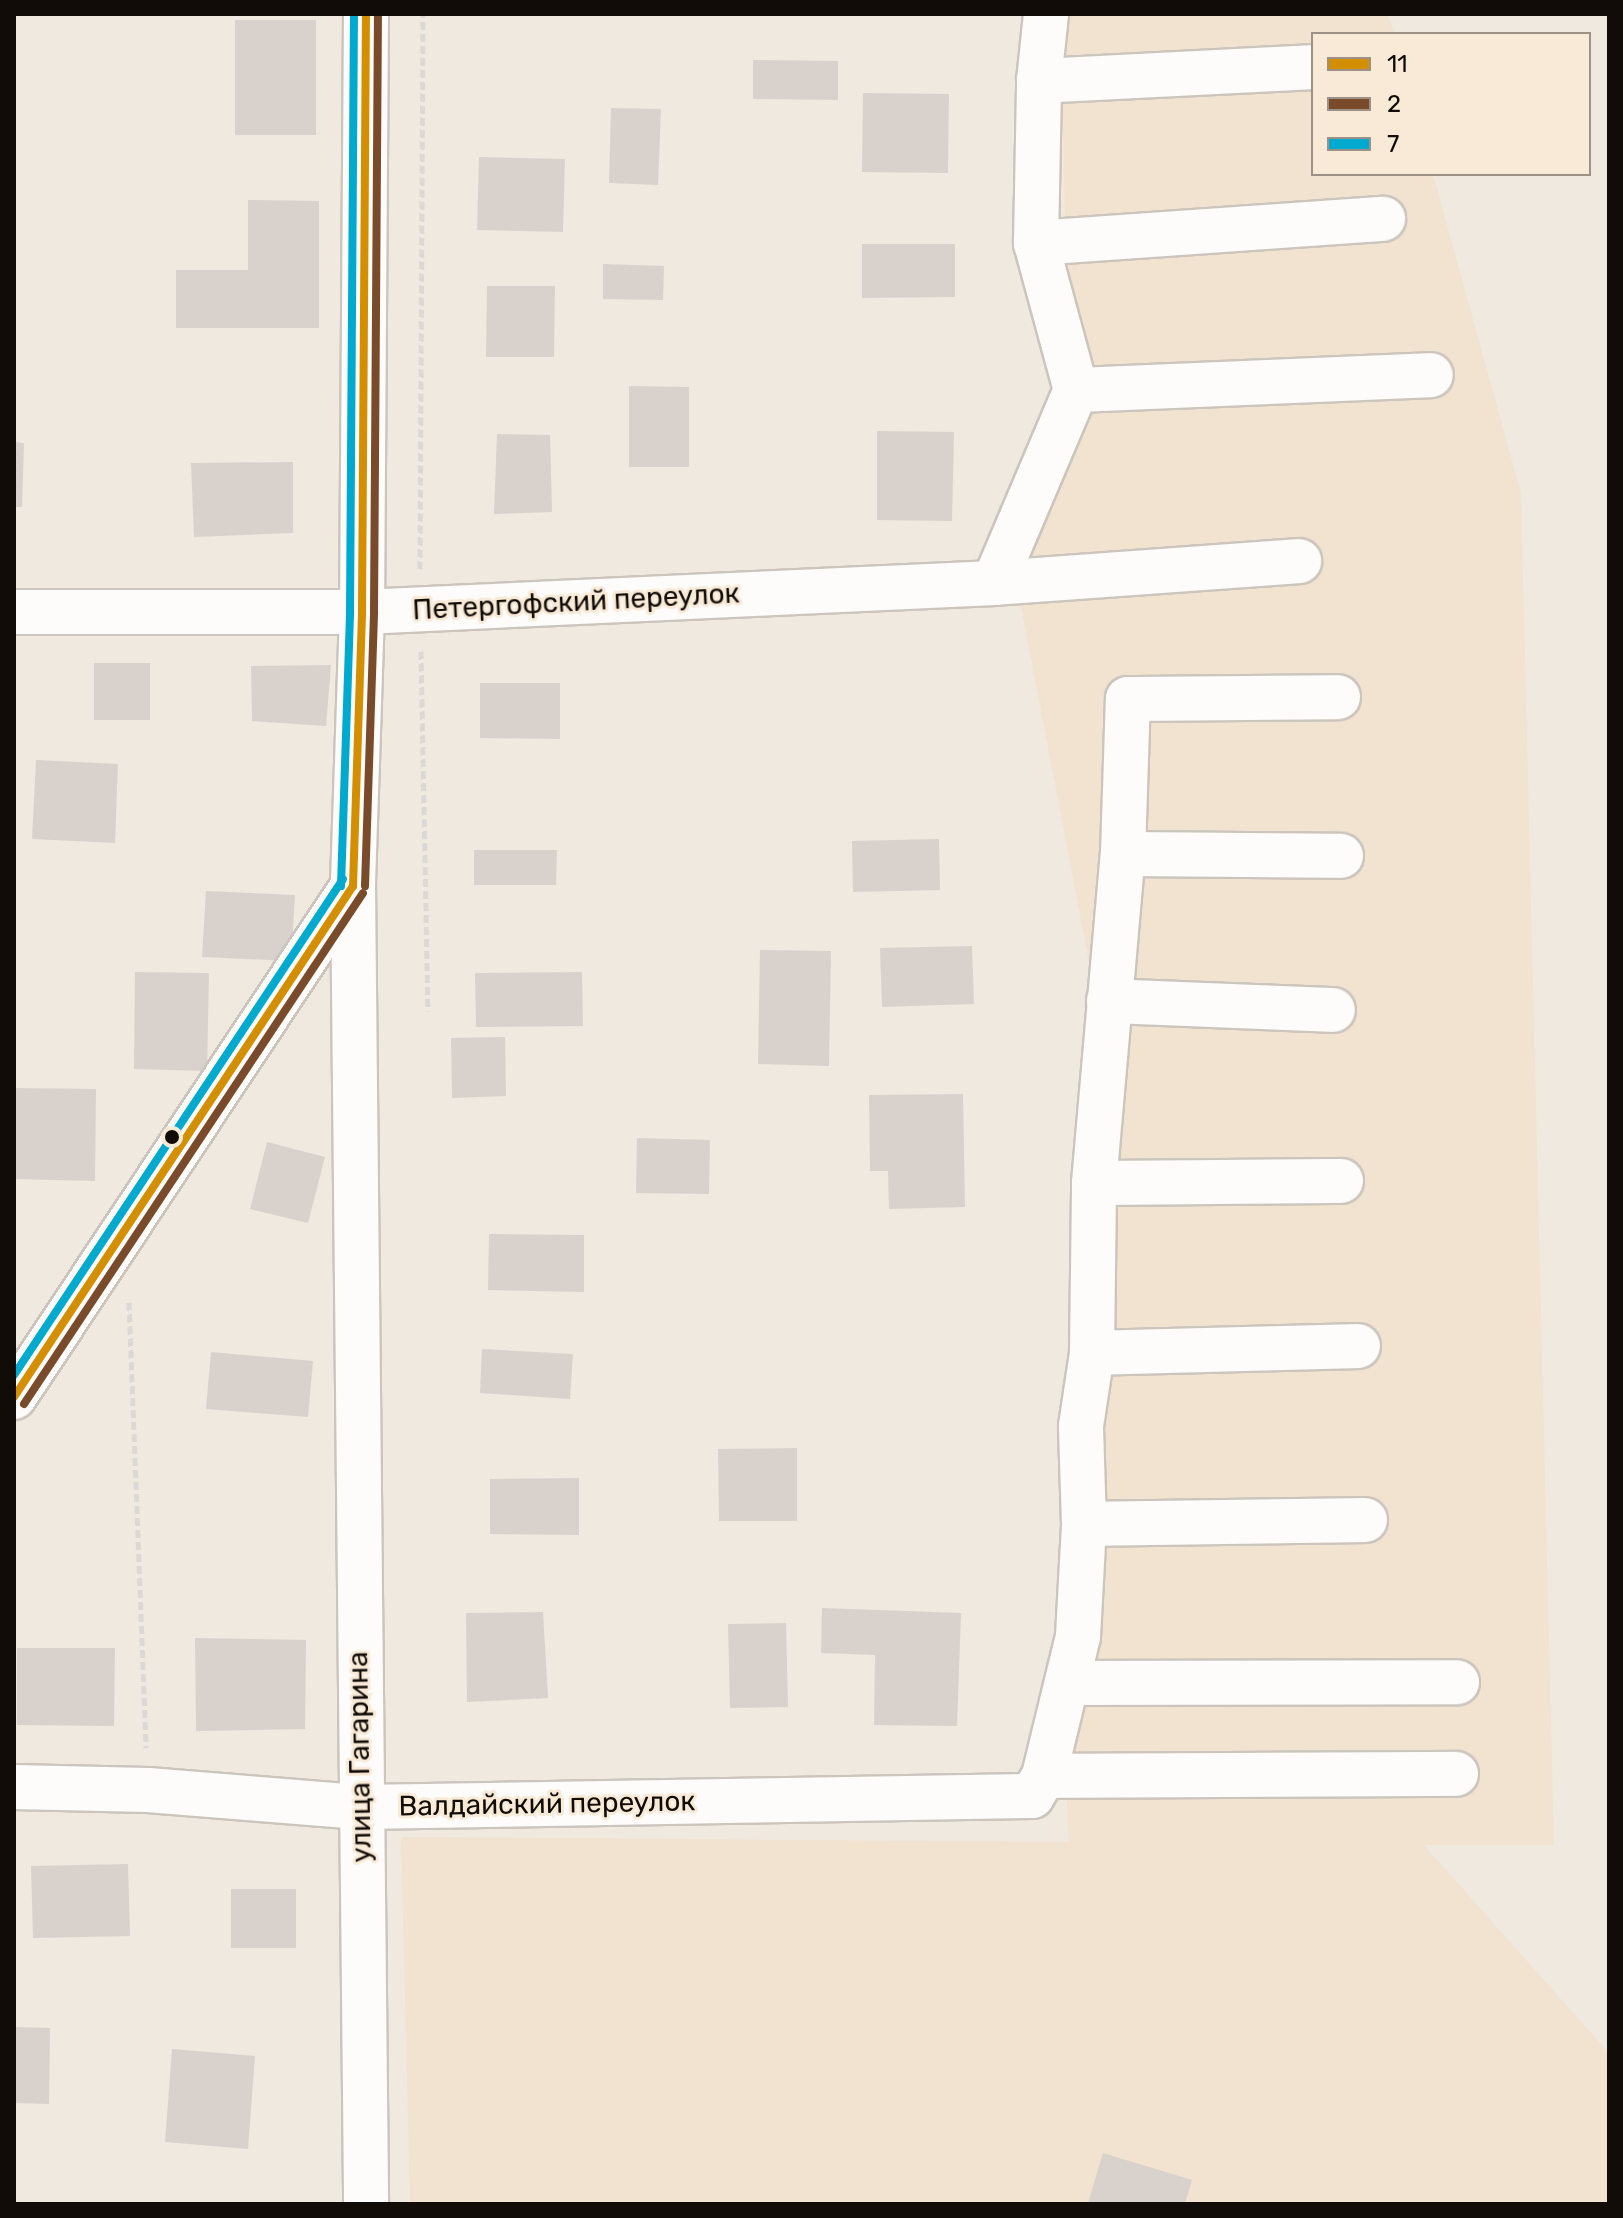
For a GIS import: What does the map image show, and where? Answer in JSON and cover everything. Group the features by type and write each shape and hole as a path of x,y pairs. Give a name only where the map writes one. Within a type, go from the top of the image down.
{"street":[{"name":"улица Гагарина","path":"366,14 362,612 353,886 366,2204"},
{"path":"994,583 1076,390 1036,243 1039,81 1047,14"},
{"path":"1039,81 1311,67"},
{"path":"1036,243 1383,219"},
{"path":"1076,390 1431,375"},
{"name":"Петергофский переулок","path":"14,612 362,612 994,583 1299,561"},
{"path":"1038,1786 1078,1636 1084,1524 1081,1426 1092,1353 1094,1183 1123,854 1128,699 1338,697"},
{"path":"1123,854 1341,856"},
{"path":"14,1397 353,886"},
{"path":"1109,1001 1333,1010"},
{"path":"1094,1183 1341,1181"},
{"path":"1092,1353 1358,1346"},
{"path":"1084,1524 1365,1520"},
{"path":"1067,1683 1457,1682"},
{"name":"Валдайский переулок","path":"14,1787 148,1790 360,1807 1456,1774"}],"path":[{"path":"423,14 420,608 428,1011"},
{"path":"129,1288 148,1790"}],"shaded area":[{"path":"1056,14 1388,14 1393,32 1311,32 1311,176 1434,176 1521,493 1554,1845 1424,1845 1609,2053 1609,2204 410,2204 401,1837 1069,1842 1064,1750 1105,1046 1018,591 1067,305 1061,45"}],"building":[{"path":"235,20 316,20 316,135 235,135"},
{"path":"753,60 838,61 838,100 753,99"},
{"path":"863,93 949,94 948,173 862,172"},
{"path":"611,108 661,109 658,185 609,183"},
{"path":"479,157 565,159 563,232 477,230"},
{"path":"248,200 319,201 319,328 176,328 176,270 248,270"},
{"path":"862,244 955,244 955,297 862,298"},
{"path":"603,264 664,266 663,300 603,299"},
{"path":"487,286 555,286 554,357 486,357"},
{"path":"629,386 689,387 689,467 629,467"},
{"path":"877,431 954,432 952,521 877,520"},
{"path":"497,434 550,435 552,512 494,514"},
{"path":"14,442 24,443 22,507 14,507"},
{"path":"293,462 293,533 194,537 191,463"},
{"path":"94,663 150,663 150,720 94,720"},
{"path":"331,665 326,726 252,721 251,666"},
{"path":"480,683 560,683 560,739 480,738"},
{"path":"36,760 118,764 115,843 32,839"},
{"path":"939,839 940,890 853,892 852,841"},
{"path":"474,850 557,850 556,885 474,885"},
{"path":"206,891 295,895 291,961 202,957"},
{"path":"972,946 974,1004 882,1007 880,948"},
{"path":"760,950 831,951 829,1066 758,1064"},
{"path":"135,972 209,973 207,1071 134,1069"},
{"path":"582,972 583,1026 476,1027 475,973"},
{"path":"505,1037 506,1096 452,1098 451,1038"},
{"path":"14,1088 96,1089 95,1181 14,1179"},
{"path":"963,1094 965,1207 889,1209 888,1171 870,1171 869,1095"},
{"path":"637,1138 710,1140 709,1194 636,1193"},
{"path":"267,1142 325,1157 308,1223 250,1209"},
{"path":"489,1234 584,1235 584,1292 488,1290"},
{"path":"482,1349 573,1354 570,1399 480,1393"},
{"path":"211,1352 313,1361 308,1417 206,1409"},
{"path":"797,1448 797,1521 719,1521 718,1449"},
{"path":"579,1478 579,1535 490,1534 490,1479"},
{"path":"822,1608 961,1613 957,1726 874,1725 875,1655 821,1653"},
{"path":"543,1612 548,1698 467,1702 466,1613"},
{"path":"786,1623 788,1707 730,1708 728,1624"},
{"path":"195,1638 306,1640 305,1729 196,1731"},
{"path":"17,1648 115,1648 114,1726 17,1725"},
{"path":"128,1864 130,1936 33,1938 31,1866"},
{"path":"231,1889 296,1889 296,1948 231,1948"},
{"path":"14,2027 50,2028 49,2104 14,2103"},
{"path":"172,2049 255,2056 248,2149 165,2142"},
{"path":"1103,2153 1192,2180 1185,2204 1088,2203"}],"transit line":[{"name":"7","path":"341,886 350,612 354,14"},
{"name":"11","path":"353,886 362,612 366,14"},
{"name":"2","path":"365,886 374,612 378,14"},
{"name":"7","path":"14,1375 343,879"},
{"name":"11","path":"14,1397 353,886"},
{"name":"2","path":"24,1404 363,893"}]}
